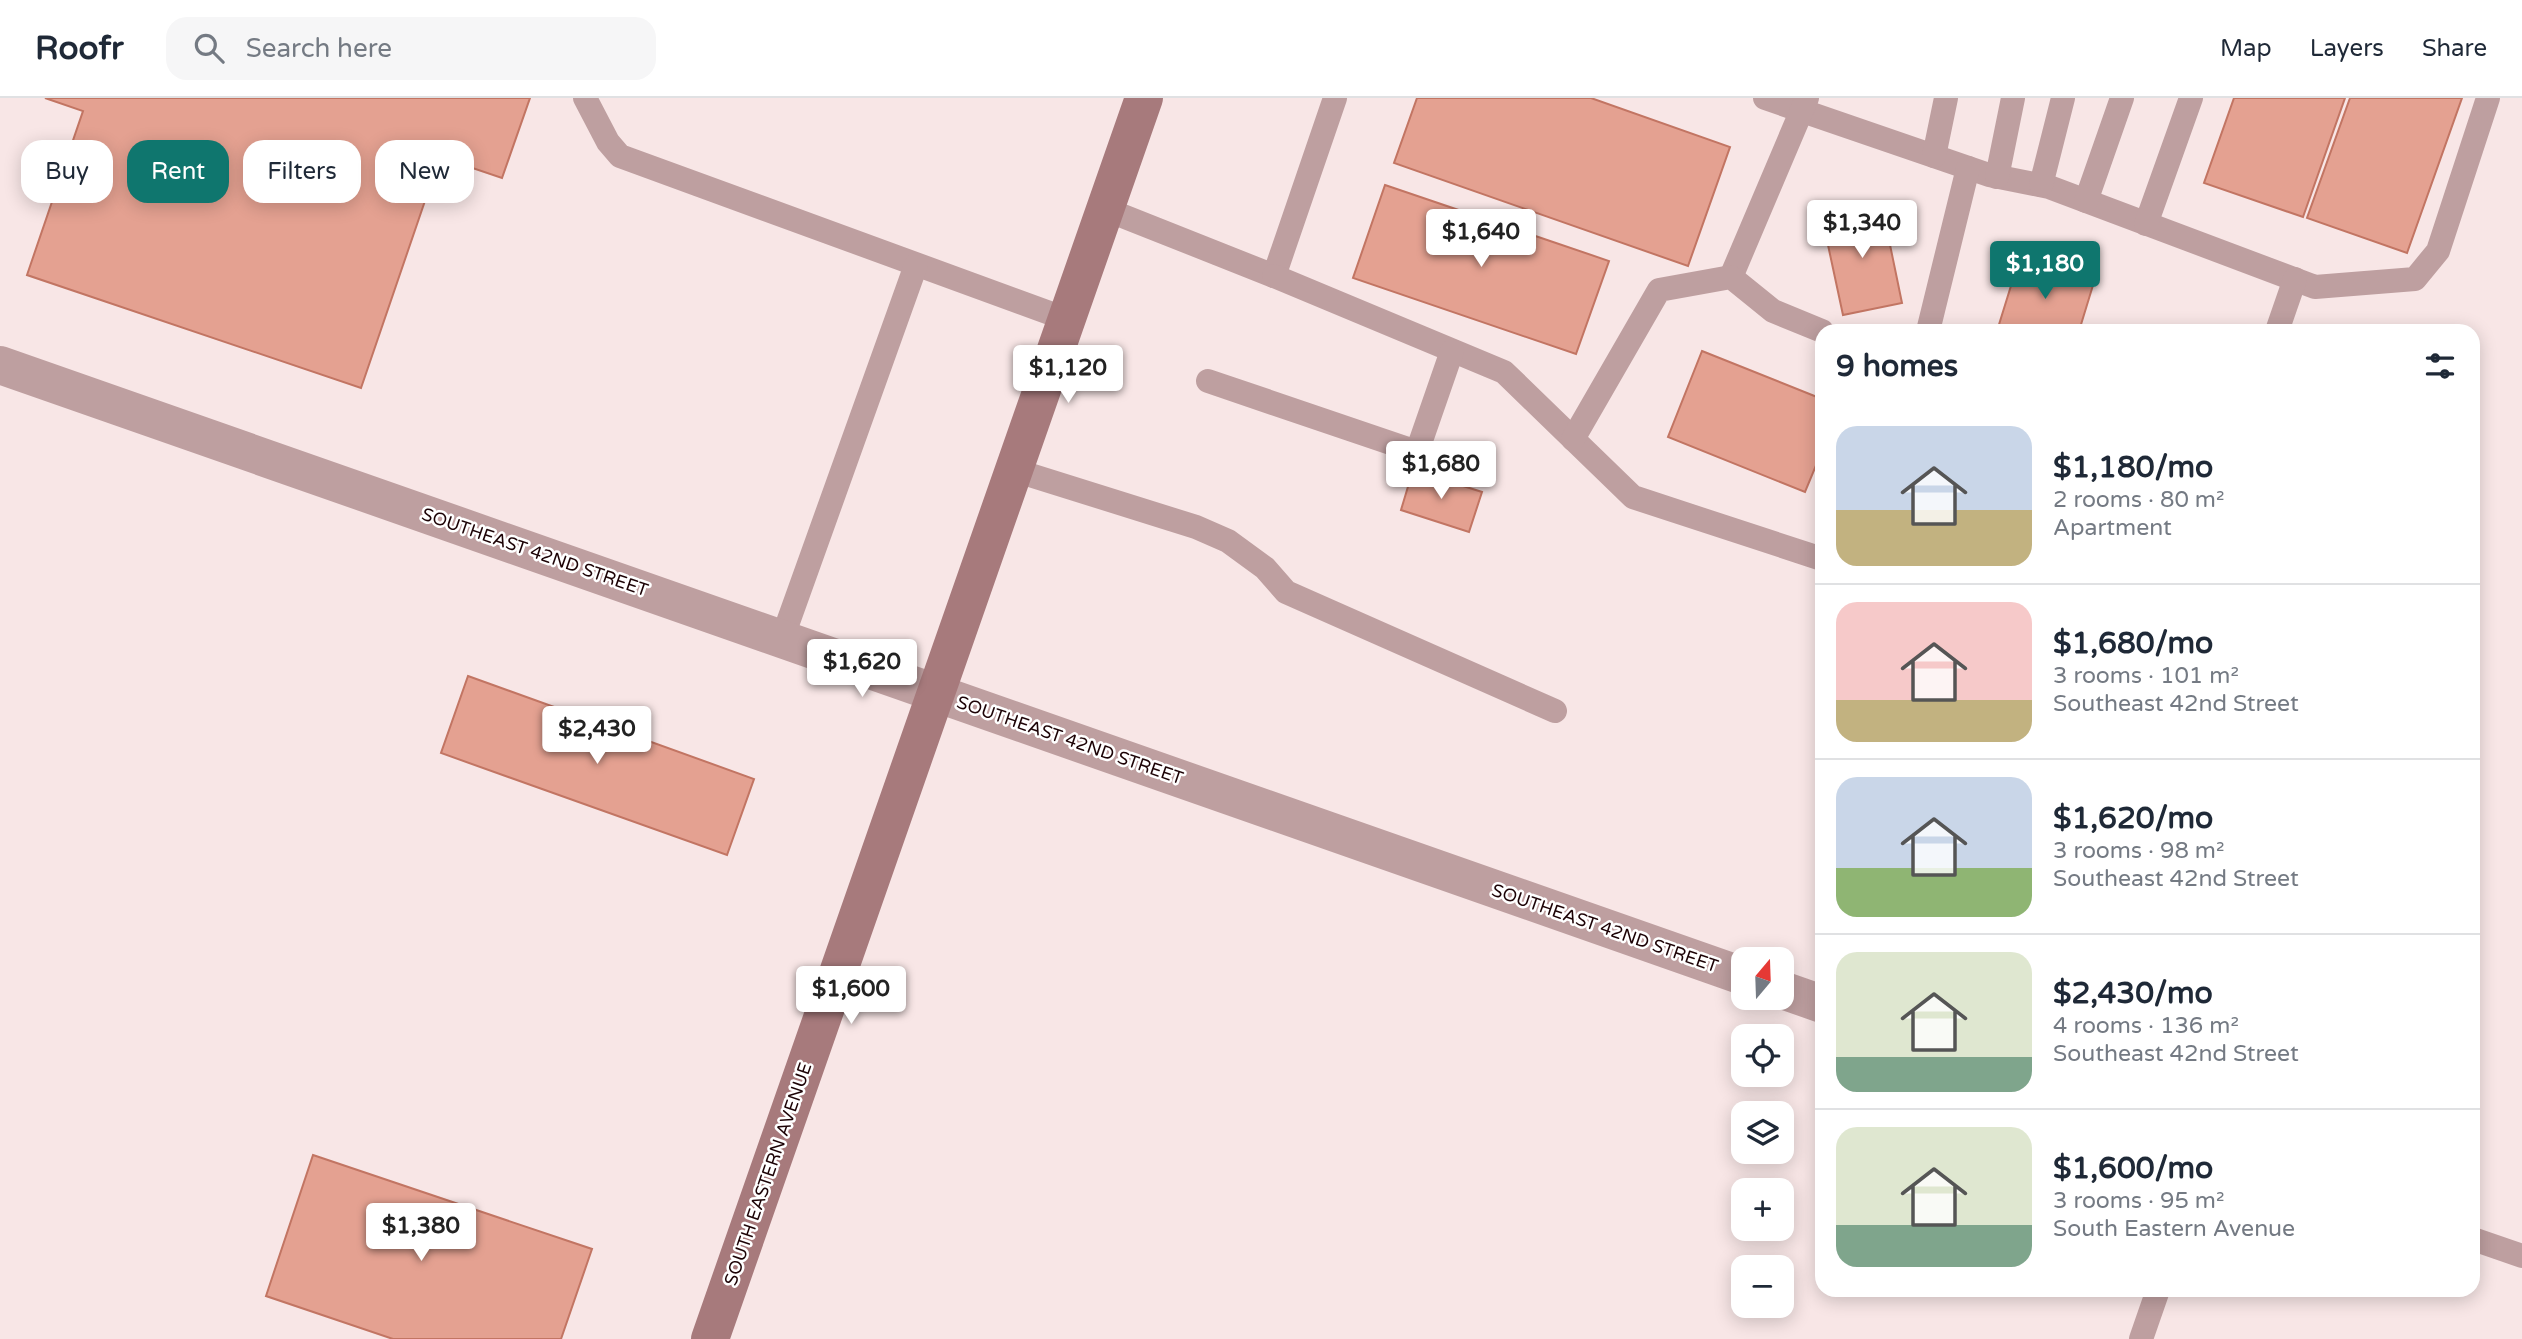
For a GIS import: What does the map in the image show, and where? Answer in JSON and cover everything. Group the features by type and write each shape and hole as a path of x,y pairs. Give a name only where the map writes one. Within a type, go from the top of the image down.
{"main road":[{"name":"SOUTH EASTERN AVENUE","path":"710,1339 1144,98"}],"street":[{"name":"SOUTHEAST 42ND STREET","path":"0,365 1731,972"},
{"path":"1794,994 1815,1002"}],"lane":[{"path":"585,98 608,142 620,156 1066,319"},
{"path":"1274,276 1335,98"},
{"path":"1765,98 1805,104 1968,168 1997,177 2041,185 2315,287 2415,279 2438,251 2488,98"},
{"path":"1934,156 1946,98"},
{"path":"1997,177 2013,98"},
{"path":"2041,185 2063,98"},
{"path":"2085,201 2122,98"},
{"path":"2146,224 2190,98"},
{"path":"1731,277 1805,104"},
{"path":"1929,324 1968,168"},
{"path":"1105,209 1504,372 1633,497 1815,557"},
{"path":"782,639 916,265"},
{"path":"1573,439 1659,290 1731,277 1773,311 1815,328"},
{"path":"2279,324 2294,279"},
{"path":"1208,381 1417,452 1452,351"},
{"path":"1014,470 1196,527 1228,541 1265,568 1286,592 1555,711"},
{"path":"2480,1241 2522,1256"},
{"path":"2141,1339 2156,1297"}],"building":[{"path":"45,98 530,98 502,178 474,169 474,140 375,140 375,203 424,203 361,388 27,275 52,203 113,203 113,140 73,140 83,111"},
{"path":"1417,98 1591,98 1730,147 1688,266 1394,163"},
{"path":"2234,98 2345,98 2303,217 2204,183"},
{"path":"2350,98 2462,98 2407,253 2307,218"},
{"path":"1385,185 1609,261 1576,354 1353,278"},
{"path":"1882,206 1902,303 1843,315 1822,217"},
{"path":"2019,260 2094,282 2081,324 1999,324"},
{"path":"1702,351 1815,396 1815,468 1805,492 1668,437"},
{"path":"1413,470 1482,492 1469,532 1401,510"},
{"path":"468,676 754,779 727,855 441,753"},
{"path":"313,1155 592,1249 561,1339 393,1339 266,1296"}]}
